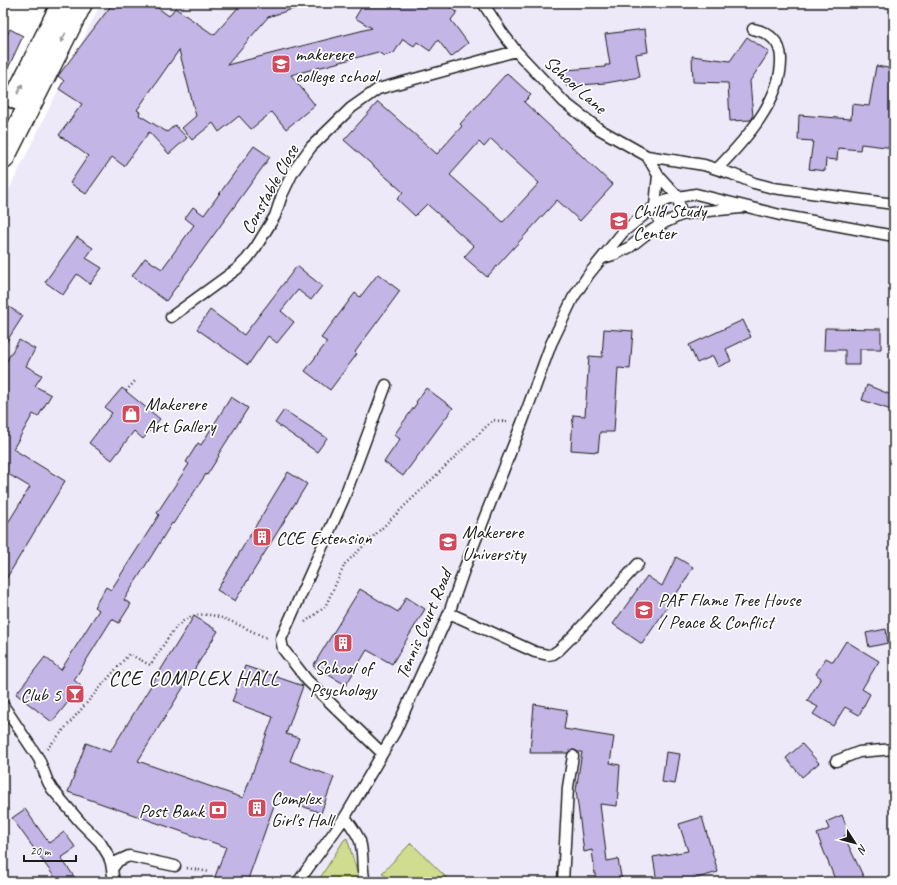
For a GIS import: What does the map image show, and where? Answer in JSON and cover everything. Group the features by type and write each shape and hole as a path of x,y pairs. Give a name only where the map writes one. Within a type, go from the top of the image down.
{"main road":[{"path":"3,124 63,3"},
{"path":"3,158 81,3"}],"lane":[{"name":"School Lane","path":"483,3 516,51 564,102 599,129 647,156"},
{"path":"717,169 735,151 752,129 774,93 781,74 781,53 775,39 760,30 753,29"},
{"name":"Constable Close","path":"171,317 237,269 247,259 275,216 282,195 293,172 311,147 351,108 378,90 516,51"},
{"path":"647,156 692,163 717,169 754,183 774,188 894,204"},
{"path":"647,156 658,175 678,197 681,215"},
{"path":"658,175 655,206 660,225"},
{"name":"Tennis Court Road","path":"298,882 345,817 394,732 450,614 465,567 522,423 551,344 573,298 589,274 624,232 655,206 667,200 696,194 746,207"},
{"path":"746,207 780,215 894,236"},
{"name":"Tennis Court Road","path":"603,258 616,254 630,247 644,235 681,215 746,207"},
{"path":"382,753 307,680 283,650 281,639 344,498 386,385"},
{"path":"450,614 535,652 553,654 574,636 638,564"},
{"path":"3,705 39,758 52,789 81,823 100,842 108,855 114,882"},
{"path":"836,761 859,752 894,749"},
{"path":"563,882 568,787 573,756"},
{"path":"345,817 360,841 365,882"},
{"path":"112,869 118,861 129,856 175,866"}],"path":[{"path":"126,391 135,381"},
{"path":"39,758 129,654"},
{"path":"175,866 210,872"}],"shaded area":[{"name":"Makerere University","path":"101,3 894,3 894,882 3,882 3,202"}],"green space":[{"path":"347,838 360,882 316,882 344,840"},
{"path":"411,843 451,882 392,882 382,873"}],"building":[{"path":"113,3 151,3 169,16 175,8 214,35 242,3 302,3 302,6 268,17 227,65 372,28 355,18 364,3 443,3 457,12 451,20 468,43 451,57 438,40 430,51 417,42 414,46 403,39 394,53 384,56 378,52 291,75 315,105 286,129 272,112 251,129 239,116 219,132 213,123 192,140 182,128 196,116 179,50 137,110 140,112 139,115 167,132 175,125 187,138 169,154 149,132 124,166 112,157 86,194 70,183 88,156 59,135 82,104 59,89 64,81 58,76"},
{"path":"10,29 23,36 3,79 3,43"},
{"path":"645,29 648,52 636,54 640,77 606,83 566,86 565,70 605,67 605,65 610,65 605,34"},
{"path":"747,37 769,52 750,81 753,117 751,120 730,121 728,83 693,82 692,56 730,61"},
{"path":"876,66 894,69 894,148 861,144 860,150 838,148 837,160 826,159 825,171 809,169 813,141 798,140 799,115 851,119 852,104 869,106"},
{"path":"507,73 531,95 524,102 613,185 580,221 557,200 487,277 464,257 474,246 427,204 415,216 397,199 403,192 344,140 378,102 437,154 462,126 460,124","holes":["491,139 539,183 503,222 450,175 479,142 484,147"]},
{"path":"254,146 270,157 166,301 132,276 145,258 162,269 194,225 185,218 193,207 204,215"},
{"path":"77,237 93,248 86,258 102,268 90,284 77,274 63,295 45,282"},
{"path":"297,266 322,286 311,300 298,290 281,311 294,322 277,343 268,336 248,365 197,329 210,310 244,335"},
{"path":"378,274 400,291 355,352 357,354 330,390 305,371 327,342 321,338 355,293 360,297"},
{"path":"3,303 23,316 3,347"},
{"path":"743,320 751,337 726,349 731,361 718,367 713,356 697,363 689,345"},
{"path":"825,328 881,329 881,349 860,349 860,365 845,365 845,350 824,350"},
{"path":"604,329 633,331 630,369 618,368 614,432 600,432 598,452 571,450 573,415 585,416 589,356 602,357"},
{"path":"19,340 35,349 26,366 42,375 35,386 51,395 38,417 33,414 13,449 65,481 3,584 3,531 30,487 3,471 3,367"},
{"path":"867,385 894,396 894,411 862,400"},
{"path":"122,388 160,419 143,439 134,431 112,460 89,443 112,413 105,408"},
{"path":"426,388 453,408 403,476 384,462 400,439 394,435"},
{"path":"231,397 248,408 207,475 206,474 173,524 172,523 124,600 131,604 119,623 112,619 74,680 81,686 52,722 16,694 45,657 61,670 99,610 94,607 106,587 111,590 159,515 157,513 189,464 186,462 198,443 201,445"},
{"path":"284,410 327,438 317,452 275,423"},
{"name":"CCE Extension","path":"288,472 307,484 235,601 217,590"},
{"name":"PAF Flame Tree House / Peace & Conflict","path":"676,557 693,567 642,644 613,624 647,576 662,586"},
{"name":"School of Psychology","path":"360,589 398,612 406,597 425,609 392,664 367,650 346,685 313,666"},
{"path":"194,616 218,631 138,761 243,798 273,717 232,702 245,666 303,686 286,734 299,738 290,761 334,777 321,813 277,797 247,882 213,882 226,847 68,792 86,743 110,752"},
{"path":"886,629 888,643 869,647 866,633"},
{"path":"846,641 879,661 862,689 870,694 859,715 845,707 833,726 813,714 818,707 807,701 821,678 816,674 826,658 833,662"},
{"path":"534,704 567,710 564,729 614,737 610,763 620,765 617,806 600,804 607,861 618,859 622,882 596,882 592,850 584,852 576,790 582,752 574,750 568,753 530,753"},
{"path":"802,744 819,763 802,777 786,758"},
{"path":"666,752 680,754 675,784 662,782"},
{"path":"25,809 49,843 64,832 76,848 61,858 78,882 58,882 12,818"},
{"path":"842,815 849,833 844,836 866,882 836,882 817,834 829,829 826,822"},
{"path":"702,817 718,872 683,882 657,882 653,857 688,851 679,824"}],"place":[{"name":"makerere college school","path":"281,64"},
{"name":"Child Study Center","path":"619,221"},
{"name":"Makerere Art Gallery","path":"131,414"},
{"name":"CCE Extension","path":"262,537"},
{"name":"Makerere University","path":"448,542"},
{"name":"PAF Flame Tree House / Peace & Conflict","path":"644,610"},
{"name":"School of Psychology","path":"343,643"},
{"name":"Club 5","path":"75,694"},
{"name":"Complex Girl's Hall","path":"257,808"},
{"name":"Post Bank","path":"218,810"}],"district":[{"name":"CCE COMPLEX HALL","path":"194,678"}]}
